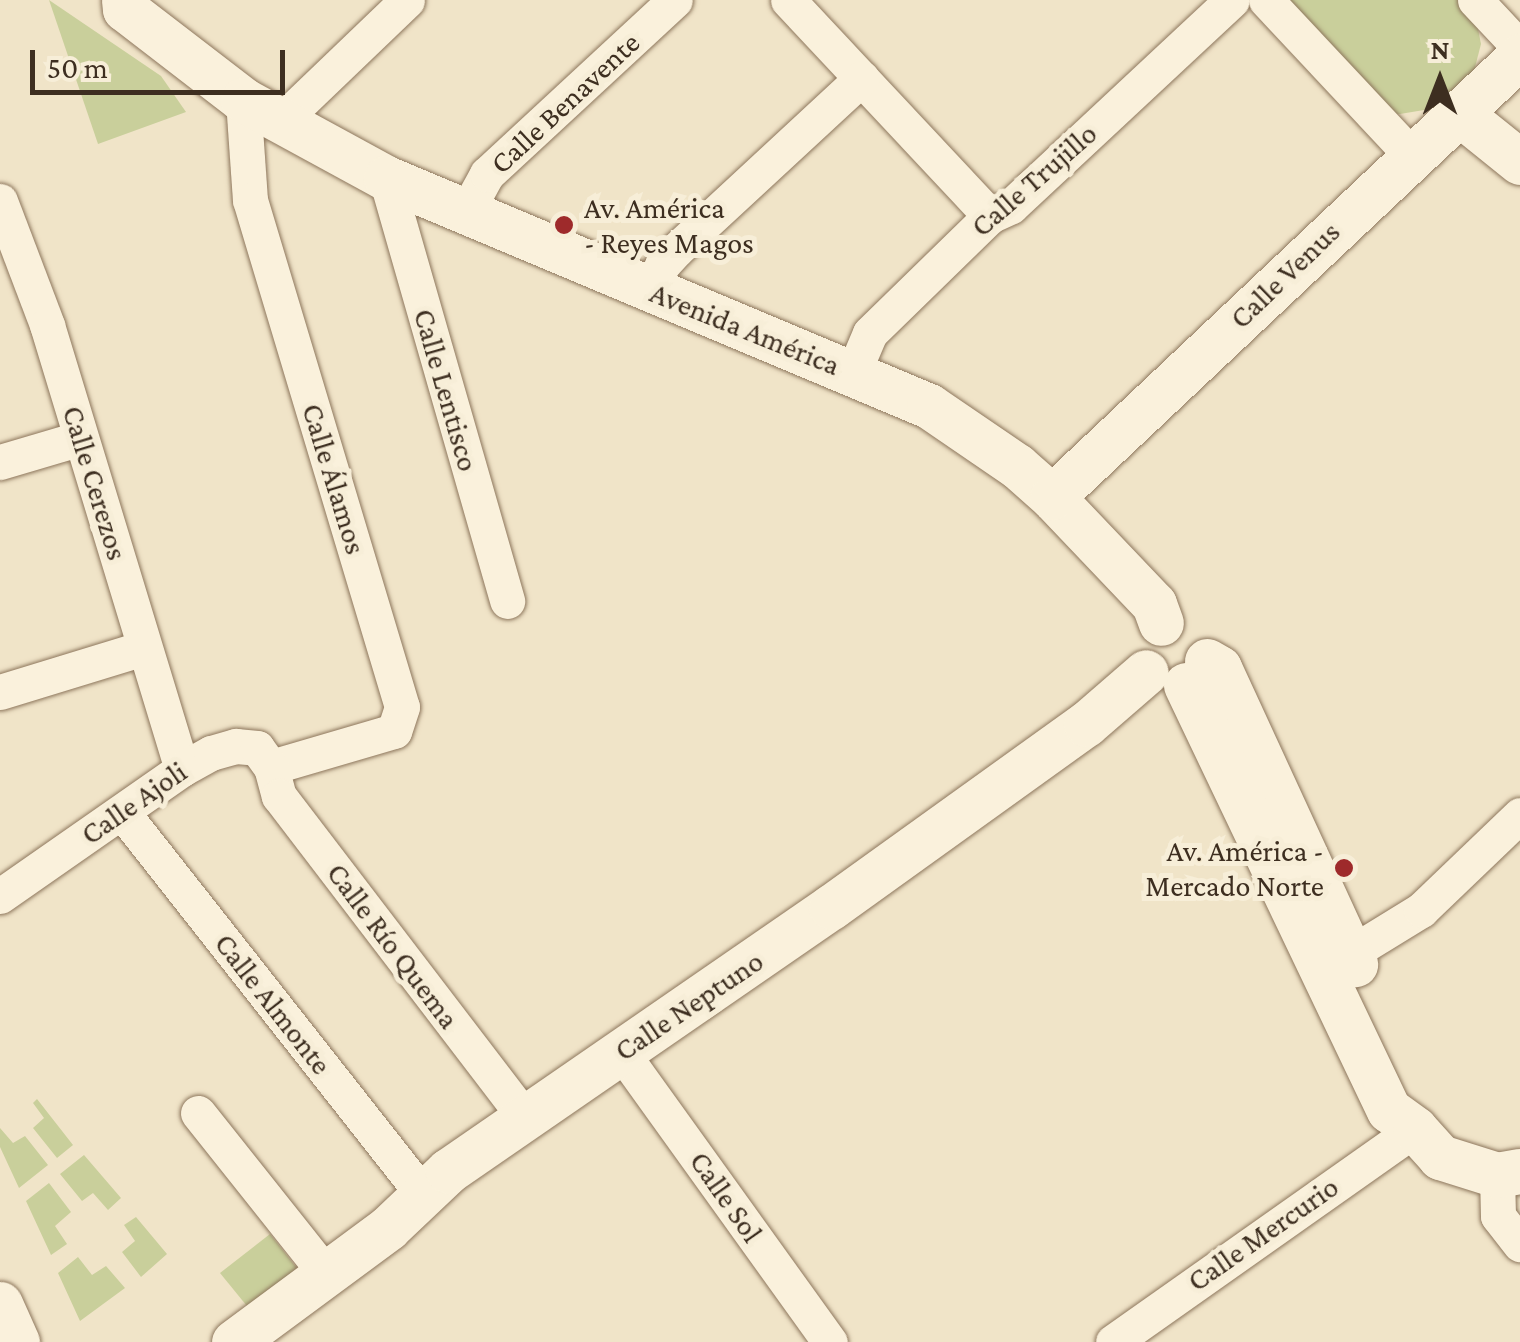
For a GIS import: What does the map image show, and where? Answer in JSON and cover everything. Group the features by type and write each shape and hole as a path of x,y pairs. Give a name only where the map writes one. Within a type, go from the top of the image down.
{"street":[{"path":"262,111 407,0"},
{"name":"Calle Benavente","path":"465,214 487,174 675,0"},
{"name":"Calle Trujillo","path":"853,373 870,333 990,216 1012,206 1232,0"},
{"path":"1266,0 1411,155"},
{"path":"1475,0 1520,48"},
{"name":"Avenida América","path":"119,2 262,111 386,178 929,406 1017,466 1052,497 1154,604 1161,624"},
{"path":"807,7 862,78 990,216"},
{"name":"Calle Venus","path":"1052,497 1520,56"},
{"path":"650,290 662,264 862,78"},
{"name":"Calle Álamos","path":"262,111 250,200 402,707 394,731 271,768"},
{"path":"1459,113 1520,162"},
{"name":"Calle Lentisco","path":"386,178 507,601"},
{"name":"Calle Cerezos","path":"1,209 47,325 182,768"},
{"path":"0,462 81,438"},
{"path":"1180,673 1200,632 1182,621 1161,624 1144,639 1141,650 1180,673 1219,668 1337,962 1414,1098 1415,1128 1440,1157 1508,1173 1498,1216 1520,1244"},
{"path":"0,692 144,648"},
{"name":"Calle Neptuno","path":"234,1342 328,1276 448,1171 1070,735 1180,673"},
{"name":"Calle Ajoli","path":"0,896 182,768 236,746 258,748 271,768"},
{"name":"Calle Río Quema","path":"271,768 280,796 525,1118"},
{"name":"Calle Almonte","path":"122,812 423,1196"},
{"path":"1337,962 1421,910 1520,815"},
{"name":"Calle Sol","path":"622,1052 830,1342"},
{"path":"198,1113 328,1276"},
{"name":"Calle Mercurio","path":"1114,1342 1415,1128"},
{"path":"0,1304 17,1342"}],"green space":[{"path":"49,0 161,76 186,112 98,144"},
{"path":"1281,0 1460,0 1476,19 1481,44 1473,75 1436,108 1394,115"},
{"path":"37,1099 73,1145 57,1158 33,1128 44,1118 33,1103"},
{"path":"0,1128 13,1143 25,1136 48,1165 19,1188 0,1147"},
{"path":"84,1155 121,1198 108,1210 93,1193 82,1201 60,1174"},
{"path":"49,1183 71,1212 55,1226 67,1244 51,1255 26,1201"},
{"path":"136,1217 167,1254 141,1277 122,1252 135,1241 124,1225"},
{"path":"270,1234 300,1272 251,1311 220,1273"},
{"path":"78,1257 92,1275 106,1266 125,1288 80,1321 58,1273"}],"place":[{"name":"Av. América - Reyes Magos","path":"564,225"},
{"name":"Av. América - Mercado Norte","path":"1344,868"}]}
